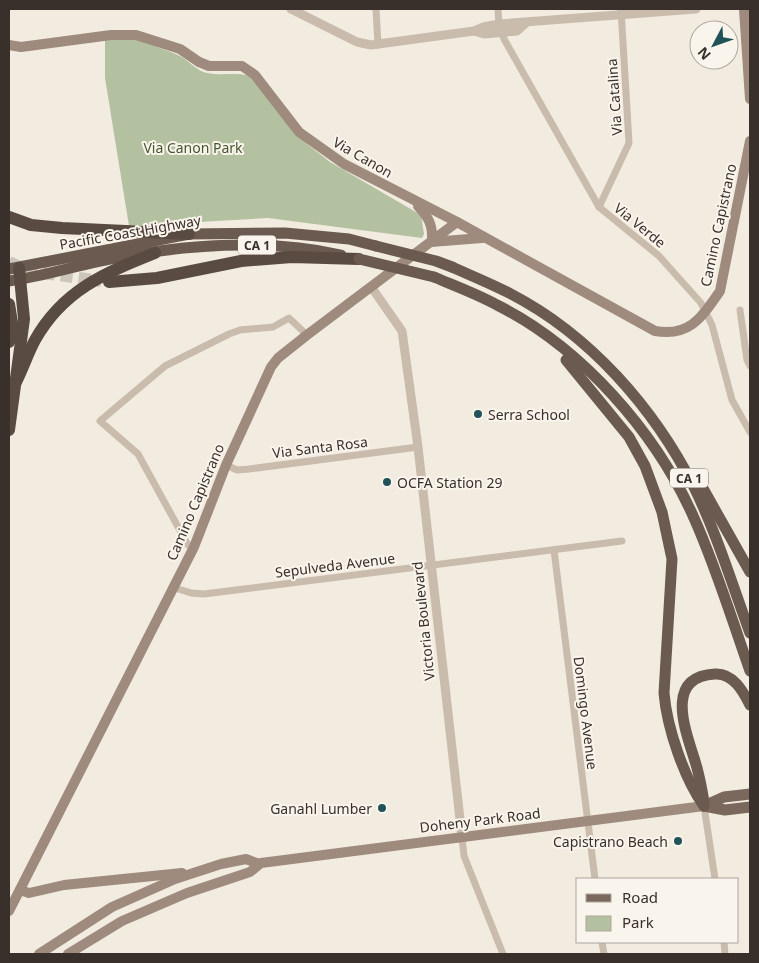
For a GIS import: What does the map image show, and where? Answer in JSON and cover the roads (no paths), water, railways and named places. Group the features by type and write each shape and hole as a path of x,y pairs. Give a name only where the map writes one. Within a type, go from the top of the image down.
{"highway":[{"path":"9,217 30,225 189,234"},
{"name":"Pacific Coast Highway","path":"14,274 189,234 303,234 349,239 436,261 512,294 561,325 588,347 652,420 683,466 714,534 750,633"},
{"name":"Pacific Coast Highway","path":"14,274 155,253 236,245 288,246 359,259 434,277 498,305 548,337 615,397 645,434 669,472 694,519 750,671"},
{"path":"16,382 45,324 69,297 95,278 155,253"},
{"path":"108,282 157,278 241,262 292,257 359,259"},
{"path":"9,430 24,319 14,274"},
{"path":"9,304 13,329 9,342"},
{"path":"548,337 628,437 645,466 660,504 672,560 665,708 693,790 704,806"},
{"path":"588,347 656,414 671,434 750,572"},
{"path":"704,806 698,769 683,723 682,708 687,689 701,677 719,674 729,677 742,689 750,705"}],"main road":[{"path":"744,9 750,99"},
{"name":"Via Canon","path":"9,45 21,47 112,35 136,35 180,49 199,62 209,66 242,66 255,75 299,132 344,164 486,238 655,331 670,334 684,331 706,311"},
{"name":"Camino Capistrano","path":"706,311 720,291 746,180 750,141"},
{"path":"414,202 429,218 433,230 432,242 486,238"},
{"name":"Camino Capistrano","path":"9,912 172,587 194,547 226,465 271,367 278,358 307,335 372,288 456,222"},
{"name":"Doheny Park Road","path":"39,954 112,907 179,878 246,859 259,864 704,806 724,797 750,794"},
{"name":"Doheny Park Road","path":"704,806 725,810 750,807"},
{"name":"Doheny Park Road","path":"68,954 122,921 187,893 250,872 259,864"},
{"path":"20,890 29,893 64,884 196,872"}],"street":[{"path":"291,9 357,42 378,45 474,31 484,34 500,29 517,31 526,23 621,12 696,9"},
{"path":"376,9 378,45"},
{"name":"Via Verde","path":"498,9 500,29 518,65 599,207 659,256 706,311 712,324 726,386 748,421 750,432"},
{"name":"Via Catalina","path":"599,207 630,143 621,12"},
{"name":"Victoria Boulevard","path":"372,288 402,331 418,447 464,856 503,954"},
{"path":"740,310 747,360 750,366"},
{"path":"194,547 188,544 138,454 100,424 101,420 162,368 218,338 240,330 273,327 289,318 307,335"},
{"name":"Via Santa Rosa","path":"226,465 237,470 249,469 418,447"},
{"name":"Sepulveda Avenue","path":"172,587 191,593 204,594 622,541"},
{"name":"Domingo Avenue","path":"554,550 594,878"},
{"path":"704,806 715,878"}],"tunnel":[{"path":"9,262 29,271 101,281"}],"place":[{"name":"Serra School","path":"478,414"},
{"name":"OCFA Station 29","path":"387,482"},
{"name":"Ganahl Lumber","path":"382,808"},
{"name":"Capistrano Beach","path":"678,841"}],"park label":[{"name":"Via Canon Park","path":"193,147"}]}
